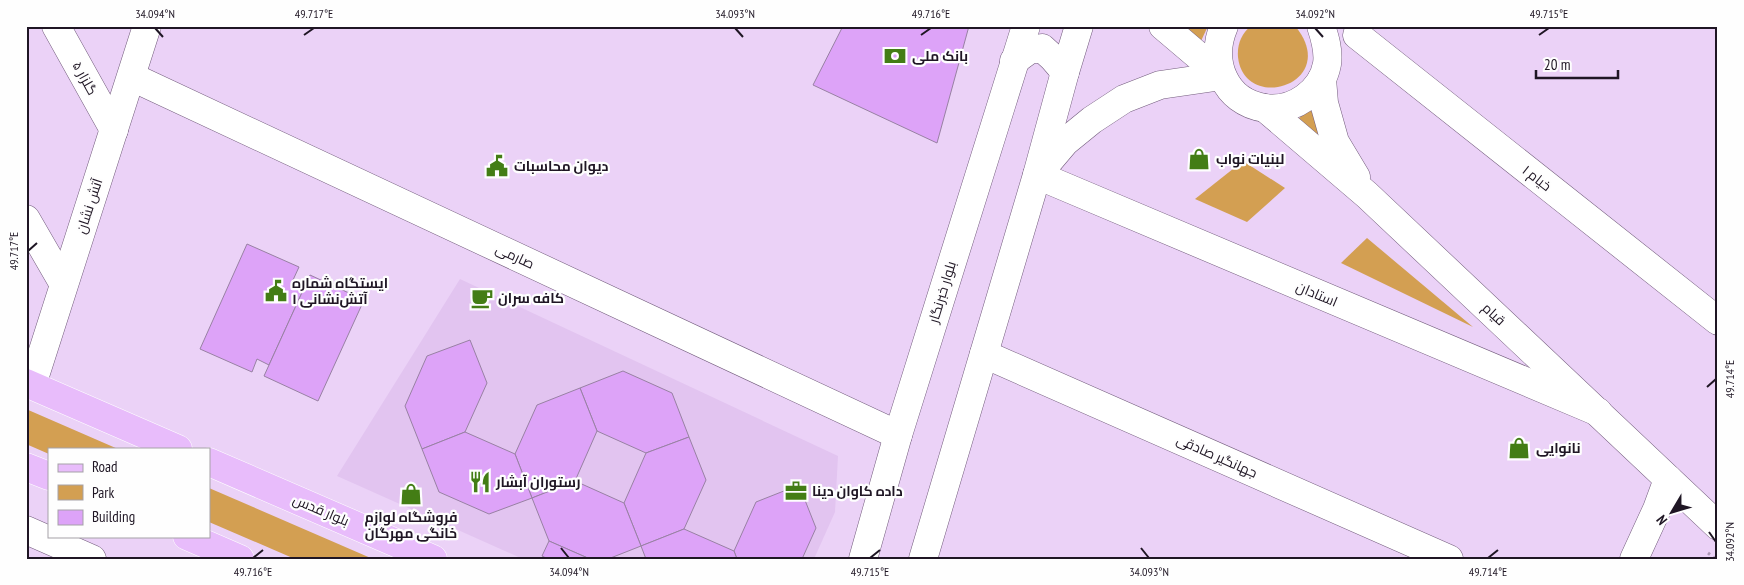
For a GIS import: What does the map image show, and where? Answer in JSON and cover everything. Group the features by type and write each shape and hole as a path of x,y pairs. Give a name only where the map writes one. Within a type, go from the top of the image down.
{"main road":[{"path":"29,384 176,448"},
{"name":"بلوار قدس","path":"210,462 433,559"},
{"path":"26,467 48,476"},
{"path":"192,538 240,559"}],"street":[{"name":"گلزار ۵","path":"56,26 114,130"},
{"name":"آتش نشان","path":"29,384 36,337 63,284 148,26"},
{"name":"بلوار خبرنگار","path":"863,559 898,435 1026,26"},
{"path":"923,559 1037,175 1079,26"},
{"path":"1163,26 1222,76 1233,92 1247,103 1265,108 1282,108 1298,103 1311,93 1324,71 1362,31"},
{"path":"1222,76 1217,58 1219,39 1224,26"},
{"path":"1321,26 1327,44 1324,71 1324,104 1335,142 1367,195"},
{"name":"خیام ۱","path":"1362,31 1718,321"},
{"path":"1014,61 1029,50 1042,48 1065,72"},
{"path":"1037,175 1065,142 1124,98 1160,85 1222,76"},
{"name":"صارمی","path":"132,77 898,435"},
{"name":"قیام","path":"1265,108 1367,195 1718,526"},
{"name":"استادان","path":"1037,175 1598,412"},
{"path":"26,219 63,284"},
{"name":"جهانگیر صادقی","path":"984,354 1449,559"},
{"path":"1634,559 1658,509 1668,479"},
{"path":"26,530 92,559"}],"shaded area":[{"path":"460,279 838,456 835,512 814,559 523,559 337,476"}],"green space":[{"path":"1182,26 1208,26 1201,41"},
{"path":"1251,26 1296,27 1307,47 1307,64 1299,77 1286,85 1271,88 1256,84 1244,74 1238,57 1238,48 1242,36"},
{"path":"1310,108 1333,158 1295,122"},
{"path":"1243,161 1285,188 1247,222 1195,199"},
{"path":"1367,238 1473,327 1341,263"},
{"path":"26,409 116,448 48,448 48,454 26,444"},
{"path":"210,488 373,559 295,559 210,522"}],"building":[{"name":"بانک ملی","path":"843,26 969,26 937,143 813,85"},
{"path":"247,244 299,267 293,280 305,286 269,365 257,359 252,372 200,349"},
{"path":"310,275 364,300 318,401 264,376"},
{"path":"470,340 487,383 465,432 422,449 405,406 427,356"},
{"path":"623,371 672,393 689,437 646,453 597,431 580,388"},
{"path":"580,388 597,431 575,481 532,498 515,454 537,405"},
{"path":"465,432 515,454 532,498 489,514 439,492 422,449"},
{"path":"689,437 706,480 684,529 641,546 624,503 646,453"},
{"path":"575,481 624,503 641,546 608,559 590,559 549,541 532,498"},
{"path":"799,485 816,528 802,559 737,559 734,551 756,502"},
{"path":"684,529 734,551 737,559 646,559 641,546"},
{"path":"549,541 590,559 548,559 542,556"}],"place":[{"name":"بانک ملی","path":"895,56"},
{"name":"لبنیات نواب","path":"1199,159"},
{"name":"دیوان محاسبات","path":"497,166"},
{"name":"ایستگاه شماره ۱ آتش‌نشانی","path":"276,291"},
{"name":"کافه سران","path":"482,298"},
{"name":"نانوایی","path":"1519,448"},
{"name":"رستوران آبشار","path":"480,482"},
{"name":"داده کاوان دینا","path":"796,491"},
{"name":"فروشگاه لوازم خانگی مهرگان","path":"411,494"}]}
